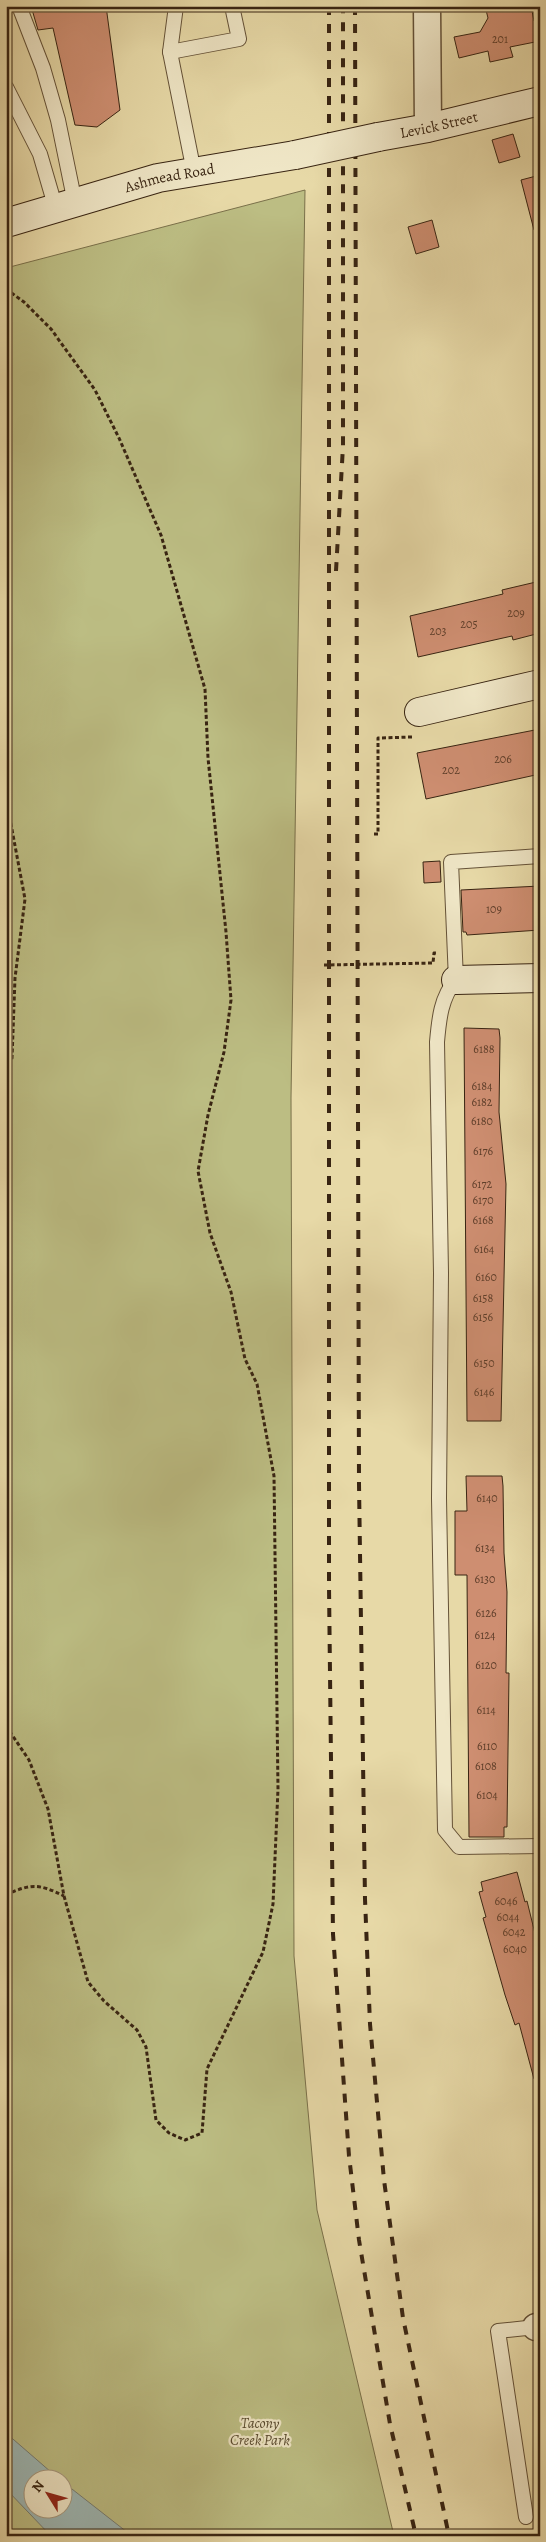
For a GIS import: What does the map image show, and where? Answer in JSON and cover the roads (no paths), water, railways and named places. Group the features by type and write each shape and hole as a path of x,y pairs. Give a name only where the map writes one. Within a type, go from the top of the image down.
{"street":[{"path":"426,6 428,128"},
{"name":"Levick Street","path":"337,146 428,128 540,101"},
{"name":"Ashmead Road","path":"6,223 158,178 337,146"},
{"path":"419,712 540,684"},
{"path":"456,980 540,978"}],"lane":[{"path":"19,6 42,68 58,120 65,206"},
{"path":"176,6 170,52 194,172"},
{"path":"170,52 239,39 232,6"},
{"path":"6,87 65,206"},
{"path":"540,856 451,862 456,980 447,990 439,1019 437,1042 441,1273 439,1498 445,1830 459,1847 540,1846"},
{"path":"526,2517 498,2331 538,2327"}],"water":[{"path":"6,2433 49,2470 22,2470 22,2506 6,2489"},
{"path":"72,2489 132,2536 51,2536 36,2520 72,2520"}],"railway":[{"path":"329,6 329,1586 333,1934 349,2156 359,2240 390,2424 416,2536"},
{"path":"336,571 343,446 343,6"},
{"path":"355,6 359,1484 365,1899 370,2024 384,2180 403,2318 449,2536"}],"park label":[{"name":"Tacony Creek Park","path":"260,2432"}]}
